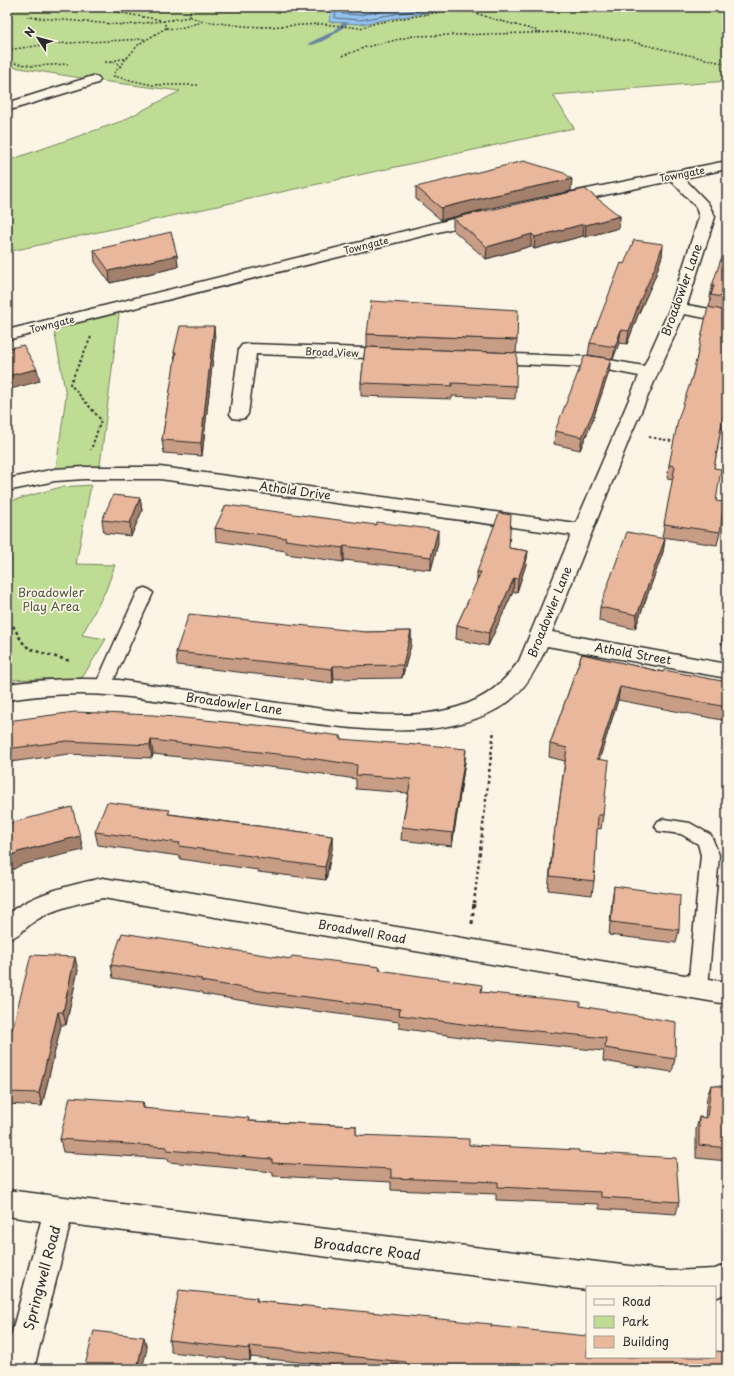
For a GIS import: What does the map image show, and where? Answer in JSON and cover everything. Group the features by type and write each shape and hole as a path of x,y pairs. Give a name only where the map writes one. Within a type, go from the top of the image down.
{"street":[{"path":"54,80 67,88"},
{"path":"7,107 93,80"},
{"name":"Towngate","path":"544,203 727,165"},
{"name":"Broadowler Lane","path":"7,692 106,680 346,720 382,723 444,718 472,710 497,698 515,682 529,663 623,432 678,308 707,216 704,206 673,175"},
{"name":"Towngate","path":"7,335 498,213"},
{"path":"678,308 727,317"},
{"name":"Broad View","path":"239,414 248,348 412,355"},
{"path":"467,357 592,362 649,372"},
{"name":"Athold Drive","path":"7,485 55,475 84,473 160,473 582,530"},
{"name":"Athold Street","path":"539,637 727,671"},
{"name":"Broadwell Road","path":"7,930 12,924 37,907 68,896 103,888 727,993"},
{"name":"Broadacre Road","path":"7,1203 671,1286 716,1283 727,1278"},
{"name":"Springwell Road","path":"18,1369 59,1210"}],"lane":[{"path":"106,680 145,593"},
{"path":"664,826 684,828 705,840 710,855 698,988"}],"path":[{"path":"87,7 164,21"},
{"path":"190,17 190,12 194,7"},
{"path":"26,17 125,25 190,17 204,21 264,27 322,24 360,28 376,23 452,10 453,7"},
{"path":"458,7 490,18 542,32"},
{"path":"164,21 166,28"},
{"path":"200,85 152,85 110,76 121,66 136,47 145,40 166,28 176,29 204,21"},
{"path":"342,56 366,47 413,36 568,32 589,33 727,64"},
{"path":"7,50 50,44 145,40"},
{"path":"109,62 128,58"},
{"path":"7,62 33,66 72,64"},
{"path":"102,62 117,63 121,66"},
{"path":"84,473 101,420 70,384 102,311"},
{"path":"623,432 682,442"},
{"path":"712,447 727,450"},
{"path":"13,626 25,645 32,650 54,655 77,663 106,680"},
{"path":"469,950 497,698"}],"green space":[{"path":"7,7 727,7 727,81 553,95 574,128 7,252 7,161 122,121 180,91 93,80 7,66"},
{"path":"120,306 99,473 55,475 66,396 53,324"},
{"name":"Broadowler Play Area","path":"91,485 76,564 115,565 106,590 82,635 106,639 82,678 7,680 7,502 61,487"}],"water":[{"path":"334,7 445,7 443,10 361,24 329,22 331,10"}],"building":[{"path":"524,161 564,173 572,179 441,208 416,187"},
{"path":"585,189 620,216 535,237 532,234 487,247 453,218"},
{"path":"171,232 177,255 109,271 94,250"},
{"path":"634,240 663,244 629,331 621,330 615,347 590,343 621,263 624,264"},
{"path":"721,259 727,260 727,298 711,295 714,286 712,286"},
{"path":"371,301 518,310 517,340 367,334"},
{"path":"708,307 727,311 727,416 723,416 714,468 721,469 716,501 724,502 720,532 664,524 675,466 669,465 678,420 693,374"},
{"path":"180,326 214,326 201,443 162,440 176,352 174,352"},
{"path":"23,345 37,369 7,376 7,349"},
{"path":"365,347 517,353 516,386 452,383 452,386 361,383"},
{"path":"585,355 611,359 594,410 582,437 555,431"},
{"path":"113,495 140,498 130,523 102,520"},
{"path":"226,505 376,525 377,522 438,530 431,557 344,546 343,548 215,528"},
{"path":"499,513 511,515 509,548 528,551 518,579 514,578 489,633 457,625 481,572 477,572"},
{"path":"627,532 665,539 637,615 600,607"},
{"path":"189,614 366,632 411,631 403,665 333,666 332,669 176,652"},
{"path":"727,614 727,631 724,631"},
{"path":"582,654 663,672 664,670 727,682 727,707 620,687 597,759 609,761 603,815 598,815 594,881 550,876 555,827 567,748 550,744"},
{"path":"75,712 153,715 266,726 341,736 340,739 466,749 453,833 402,827 411,779 356,775 357,765 295,756 151,740 150,745 67,741 7,749 7,721"},
{"path":"107,802 170,810 168,814 332,836 325,867 257,858 258,857 179,846 180,843 95,832"},
{"path":"72,807 80,836 18,852 7,858 7,824"},
{"path":"614,886 680,895 679,930 611,922"},
{"path":"122,933 291,959 292,956 380,967 379,970 482,985 481,992 580,1002 580,1006 676,1022 675,1059 605,1048 606,1038 476,1026 399,1015 400,1009 261,991 201,981 202,979 111,965"},
{"path":"31,955 75,957 63,1012 58,1012 39,1093 7,1092 7,1029 12,1030"},
{"path":"711,1085 727,1087 727,1148 699,1145 699,1117 707,1118"},
{"path":"70,1097 143,1102 142,1108 249,1118 248,1121 356,1126 356,1135 469,1139 469,1145 579,1150 579,1152 676,1158 679,1202 601,1197 601,1192 498,1187 498,1182 391,1178 391,1169 272,1163 272,1159 167,1150 167,1147 60,1139"},
{"path":"179,1290 257,1298 256,1301 491,1324 491,1326 586,1336 586,1358 716,1358 716,1351 727,1352 727,1369 406,1369 406,1362 249,1346 249,1349 169,1340"},
{"path":"94,1331 144,1337 137,1369 84,1369"}],"waterway":[{"path":"294,7 331,10"},
{"path":"310,44 336,32 345,23"}]}
